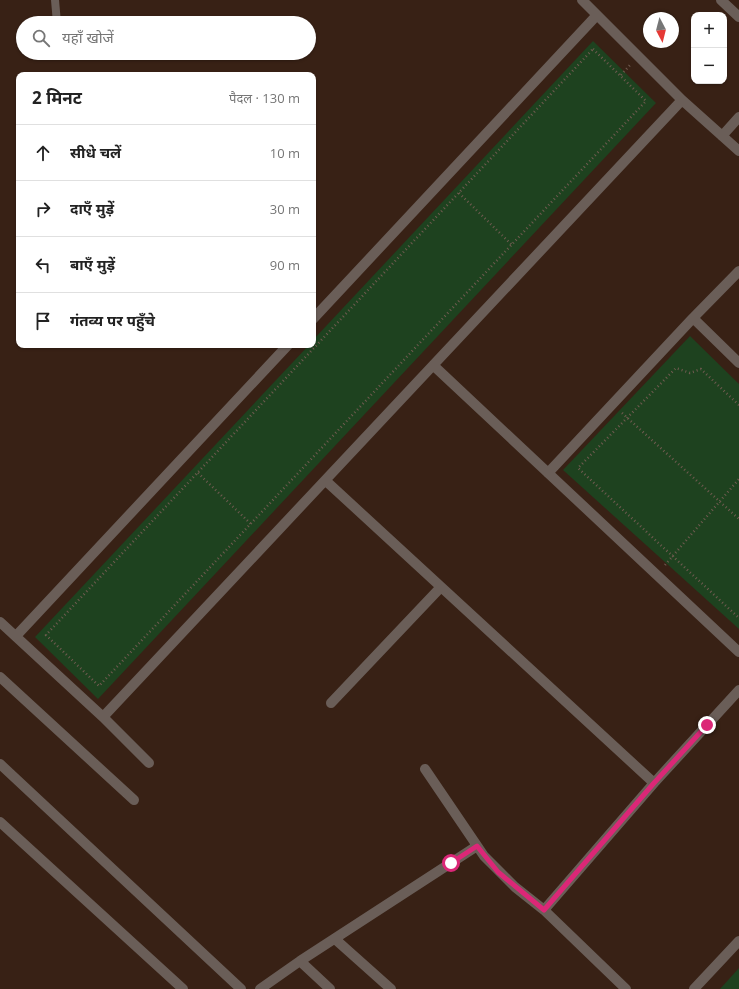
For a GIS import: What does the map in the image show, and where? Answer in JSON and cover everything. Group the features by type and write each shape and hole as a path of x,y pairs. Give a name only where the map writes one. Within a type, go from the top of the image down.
{"street":[{"path":"582,0 682,100 739,151"},
{"path":"720,0 739,17"},
{"path":"316,316 597,15"},
{"path":"103,717 682,100"},
{"path":"722,136 739,118"},
{"path":"548,473 739,271"},
{"path":"693,318 739,363"},
{"path":"16,636 285,348"},
{"path":"434,366 739,652"},
{"path":"326,481 654,783"},
{"path":"331,703 441,587"},
{"path":"0,622 103,717 149,763"},
{"path":"0,677 134,800"},
{"path":"544,910 654,783 739,690"},
{"path":"0,764 241,989"},
{"path":"425,769 477,846 498,872 544,910 626,989"},
{"path":"1,826 182,989"},
{"path":"260,989 300,961 477,846"},
{"path":"335,939 391,989"},
{"path":"694,989 739,941"},
{"path":"300,961 330,989"}],"lane":[{"path":"55,0 56,16"}],"path":[{"path":"315,348 46,635 100,686 646,101 594,48 316,346"},
{"path":"459,193 512,245"},
{"path":"739,405 701,368 690,373 676,368 578,468 739,618"},
{"path":"612,404 739,519"},
{"path":"198,473 251,524"},
{"path":"672,556 739,479"}],"green space":[{"path":"593,41 656,103 98,699 35,637 306,348 316,348 316,337"},
{"path":"690,336 739,384 739,629 563,470"},
{"path":"739,968 739,989 720,989"}],"route":[{"path":"451,863 477,846 498,872 515,888 544,910 654,783 707,725"}]}
